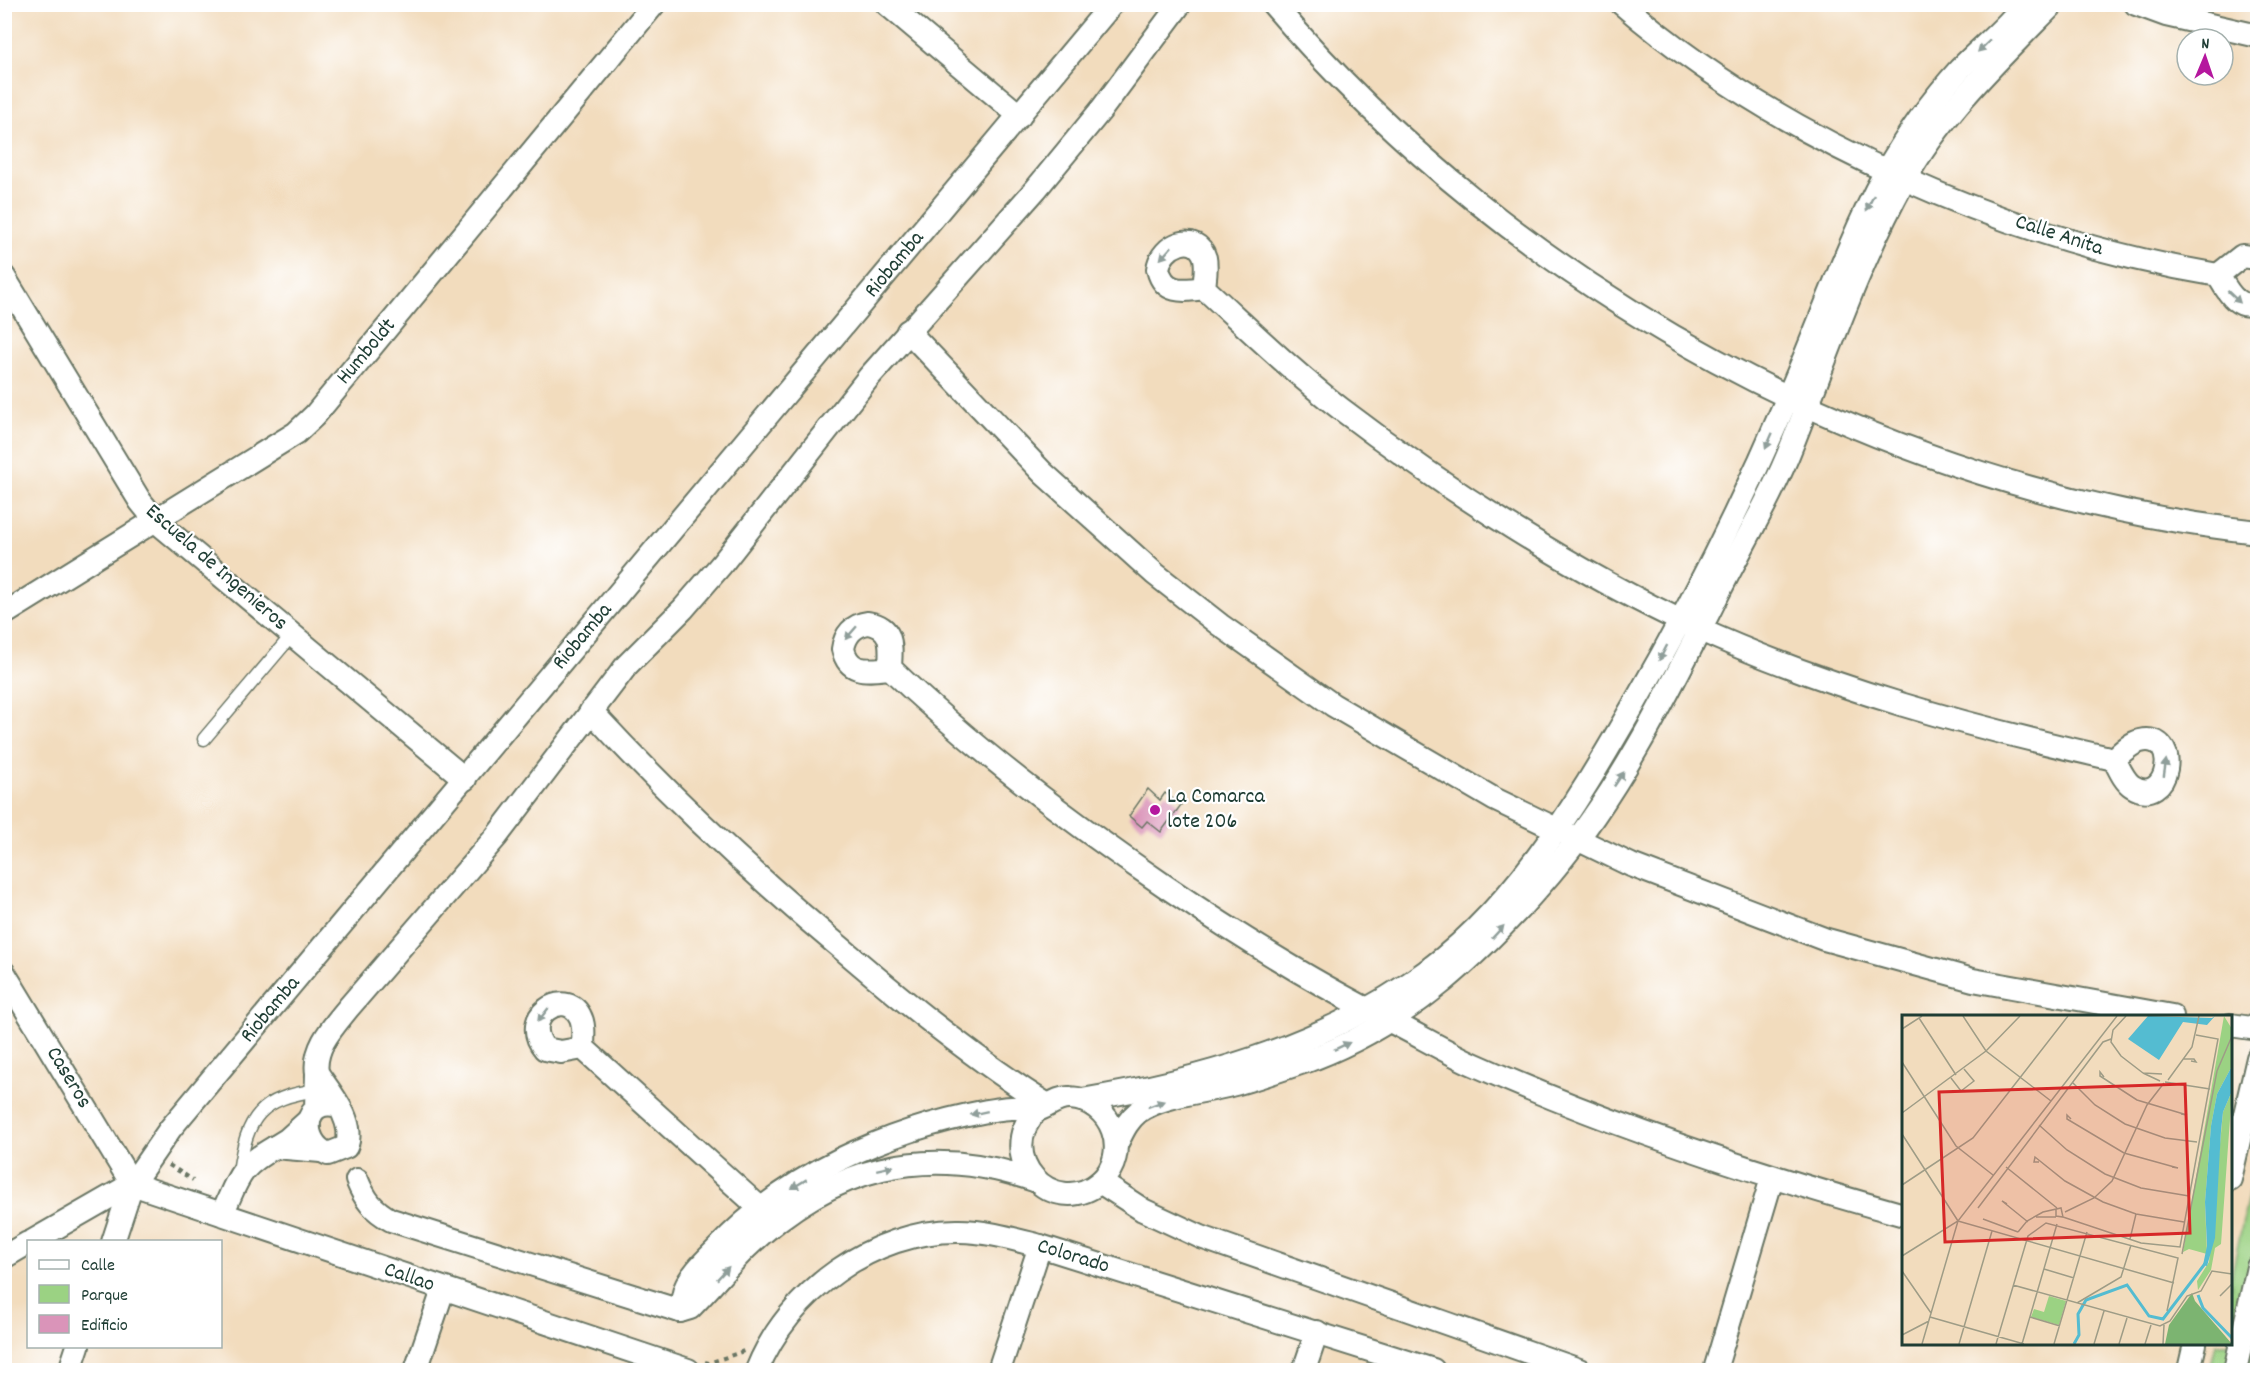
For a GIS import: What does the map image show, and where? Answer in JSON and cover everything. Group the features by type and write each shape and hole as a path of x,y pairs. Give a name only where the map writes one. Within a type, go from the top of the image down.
{"street":[{"name":"Humboldt","path":"4,614 278,447 315,415 654,4"},
{"path":"888,4 1020,116"},
{"name":"Riobamba","path":"34,1240 132,1184 170,1129 1112,4"},
{"path":"357,1180 311,1139 320,1099 317,1055 328,1034 496,837 627,665 721,565 869,377 1036,189 1101,110 1180,4"},
{"path":"1273,4 1302,39 1369,108 1486,210 1538,249 1640,317 1695,350 1797,402 1912,449 2057,494 2177,522 2258,532"},
{"name":"Calle Anita","path":"1622,4 1695,60 1762,104 1895,176 1983,211 2075,242 2158,264 2218,276"},
{"path":"1082,1100 1114,1095 1280,1050 1337,1026 1413,981 1482,923 1530,867 1585,789 1690,625 1791,448 1797,402 1878,234 1895,176 1929,107 1960,70 2024,4"},
{"path":"1895,176 1932,137 1954,109 2053,4"},
{"path":"2136,4 2166,15 2258,36"},
{"path":"2258,258 2242,256 2218,276 2235,301 2243,304 2258,302"},
{"name":"Escuela de Ingenieros","path":"4,277 140,501 157,522 465,779"},
{"path":"1204,288 1266,346 1340,409 1408,457 1535,540 1690,625 1802,670 1929,714 2114,759"},
{"path":"908,332 1043,473 1155,574 1220,625 1333,705 1494,799 1642,869 1824,939 1972,980 2161,1015"},
{"path":"320,1099 349,1129 357,1180 365,1199 375,1211 391,1220 681,1311 690,1308 747,1247 801,1205 835,1186 874,1170 908,1163 955,1162 1010,1172 1037,1181 1060,1193 1074,1193 1100,1182 1109,1171 1117,1143 1127,1122 1142,1110 1158,1102 1231,1085 1319,1056 1390,1021 1443,984 1485,946 1578,839 1634,758 1690,625"},
{"path":"890,668 921,698 1021,780 1124,858 1265,951 1367,1010 1470,1063 1561,1102 1657,1139 1772,1178 1902,1214"},
{"path":"591,711 654,779 761,881 896,994 1020,1087 1042,1107"},
{"name":"Caseros","path":"4,973 132,1184"},
{"path":"2232,1025 2258,1029"},
{"path":"583,1048 777,1223"},
{"path":"2232,1170 2258,1058"},
{"path":"681,1311 686,1288 698,1269 760,1207 833,1163 880,1142 915,1130 986,1112 1010,1108 1042,1107 1070,1098 1095,1106 1106,1116 1117,1143"},
{"path":"222,1214 239,1174 251,1160 288,1139 320,1099"},
{"path":"1037,1181 1023,1162 1021,1151 1024,1128 1042,1107"},
{"path":"275,1147 325,1153 346,1147 350,1139"},
{"path":"1715,1371 1772,1178"},
{"path":"1100,1182 1143,1210 1201,1237 1579,1371"},
{"path":"114,1240 132,1184"},
{"name":"Callao","path":"132,1184 688,1371"},
{"name":"Colorado","path":"757,1371 765,1349 784,1321 817,1286 851,1262 897,1241 958,1230 989,1233 1040,1246 1317,1332 1433,1371"},
{"name":"Riobamba","path":"4,1257 27,1244"},
{"path":"999,1371 1040,1246"},
{"path":"2235,1371 2258,1267"},
{"path":"416,1371 443,1290"},
{"path":"1304,1371 1317,1332"},
{"path":"2189,1371 2195,1345"},
{"path":"70,1371 78,1348"}],"lane":[{"path":"204,739 292,635"},
{"path":"239,1174 243,1142 257,1114 285,1097 320,1099"}],"green space":[{"path":"2257,1154 2257,1370 2210,1370 2216,1345 2232,1345 2232,1273"}],"building":[{"name":"La Comarca lote 206","path":"1148,789 1160,800 1165,793 1181,805 1161,832 1147,821 1142,827 1129,816"}],"place":[{"name":"La Comarca lote 206","path":"1155,810"}]}
